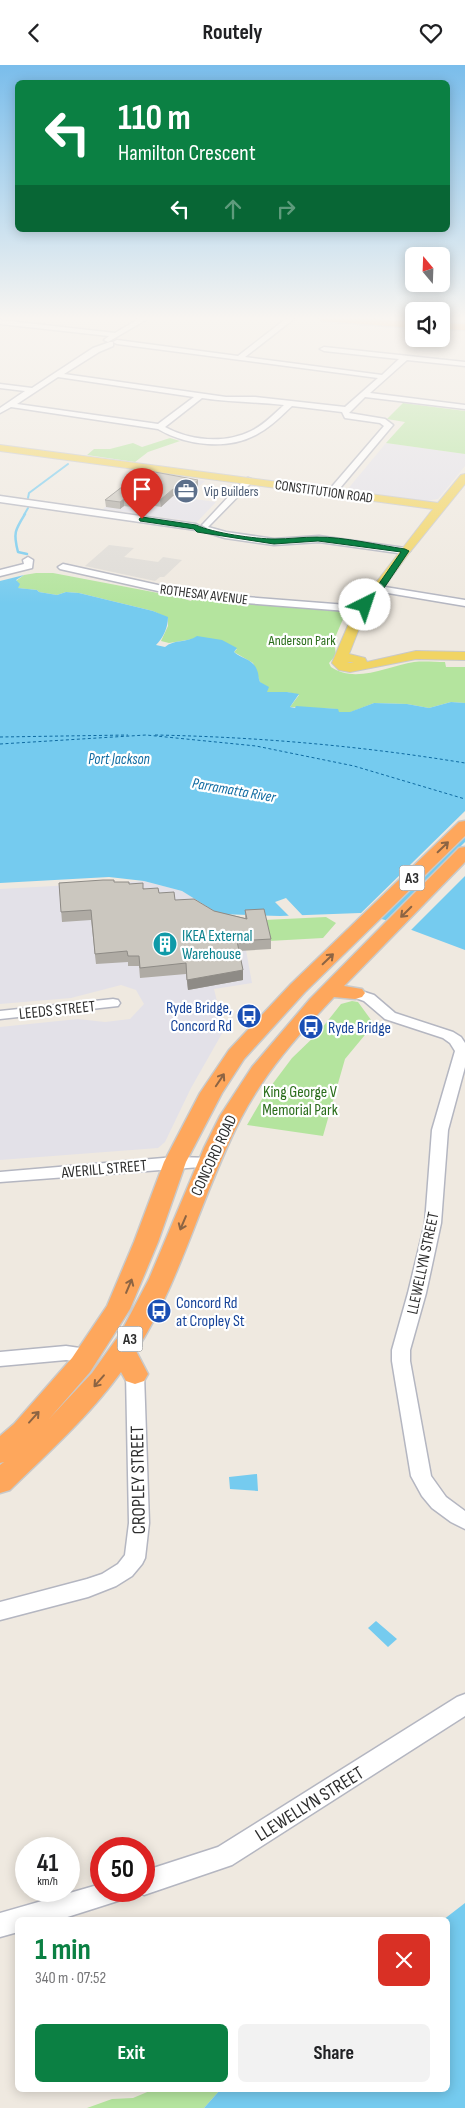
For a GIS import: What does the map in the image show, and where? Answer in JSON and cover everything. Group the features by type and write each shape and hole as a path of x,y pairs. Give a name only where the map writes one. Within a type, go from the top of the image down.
{"highway":[{"name":"CONCORD ROAD","path":"0,1452 23,1431 82,1365 128,1290 175,1162 206,1100 236,1055 298,988 465,826"},
{"name":"CONCORD ROAD","path":"0,1482 70,1415 105,1375 123,1350 154,1292 208,1162 236,1106 249,1085 288,1034 465,852"},
{"path":"329,991 355,993"},
{"path":"123,1350 135,1374"}],"main road":[{"name":"CONSTITUTION ROAD","path":"0,448 440,507"},
{"path":"465,477 405,551 379,589 362,609 339,661 341,667 356,662 384,661 422,654 465,656"},
{"path":"347,607 350,612 362,609"},
{"path":"345,648 356,662"}],"street":[{"path":"67,413 160,427 173,435 186,439 212,441 237,439 256,433 279,413"},
{"path":"160,427 178,413"},
{"path":"332,492 389,425 382,421 348,416 345,413"},
{"path":"208,527 248,481"},
{"path":"0,499 196,527 208,527 225,535 274,541 318,539 405,551"},
{"path":"0,573 28,563 42,567"},
{"name":"ROTHESAY AVENUE","path":"63,567 158,588 246,600 347,607"},
{"path":"379,589 465,603"},
{"name":"LLEWELLYN STREET","path":"355,993 369,998 390,1016 448,1035 456,1040 462,1051 440,1131 433,1223 417,1293 401,1350 400,1361 423,1482 434,1499 465,1521"},
{"name":"LEEDS STREET","path":"0,1015 113,1003"},
{"name":"AVERILL STREET","path":"0,1177 175,1162 208,1162"},
{"path":"0,1359 66,1353 88,1355"},
{"name":"CROPLEY STREET","path":"0,1611 102,1583 125,1570 135,1558 140,1523 135,1374"},
{"name":"LLEWELLYN STREET","path":"155,1879 224,1857 465,1704"},
{"path":"27,1917 90,1899"},
{"path":"0,1925 15,1921"}],"shaded area":[{"path":"386,443 465,454 465,466 438,499 426,501 347,490"},
{"path":"145,473 205,481 187,498 216,502 197,522 103,509"},
{"path":"109,545 134,548 124,557 158,562 163,557 182,560 164,577 160,577 155,581 85,566"},
{"path":"144,881 182,891 219,914 241,923 252,983 214,989 224,1030 191,1088 165,1142 158,1148 0,1160 0,1027 78,1019 105,1022 130,1019 144,1004 136,990 121,985 71,998 0,1004 0,889"}],"green space":[{"path":"393,413 465,413 465,454 386,443 405,422 387,419"},
{"path":"170,438 180,441 148,452 135,462 87,455 94,449 110,449 133,443 142,447"},
{"name":"Anderson Park","path":"53,573 174,596 191,601 194,597 346,612 334,640 336,655 329,663 331,667 340,672 361,674 418,662 445,662 446,667 465,667 465,703 451,702 429,708 407,704 374,703 351,712 338,712 337,709 290,707 299,695 287,692 266,692 253,663 234,652 237,649 193,639 169,643 161,641 168,626 168,618 153,611 79,593 66,592 57,595 17,588 16,581 24,575"},
{"path":"326,917 336,923 323,938 269,941 264,920"},
{"name":"King George V Memorial Park","path":"352,1001 358,1002 374,1024 345,1059 323,1136 247,1125 265,1094 292,1058 318,1033 341,1004"},
{"path":"147,2092 218,2092 204,2108 87,2108 112,2099 133,2098"}],"water":[{"name":"Port Jackson","path":"24,575 16,580 20,584 18,588 57,595 66,592 79,593 153,611 168,617 165,632 156,645 165,647 172,643 189,640 197,636 222,640 237,648 234,652 255,666 260,682 269,687 267,692 299,694 290,707 338,709 339,712 350,712 374,703 407,704 429,708 451,702 465,703 465,950 385,920 360,913 280,916 219,914 182,891 144,881 109,877 0,883 0,581"},
{"path":"257,1474 258,1491 230,1489 229,1477"},
{"path":"376,1621 397,1639 388,1647 368,1628"},
{"path":"465,1903 465,2108 204,2108 218,2092 450,2092 450,1917 447,1917"}],"pier":[{"path":"465,811 465,834 378,920 359,915"},
{"path":"465,842 465,876 409,932 384,922"},
{"path":"286,898 303,916 290,917 275,902"}],"building":[{"path":"144,470 198,480 186,491 173,489 160,500 144,497 139,501 124,499 120,502 105,500"},
{"name":"IKEA External Warehouse","path":"103,880 129,882 129,884 143,883 143,889 158,888 159,893 174,892 175,900 194,899 214,911 247,919 245,910 264,909 271,939 237,941 243,970 187,980 186,963 140,968 139,956 128,956 127,951 95,954 91,910 61,912 59,883"}],"waterway":[{"path":"28,498 29,493 68,464"},
{"path":"24,515 28,508"},
{"path":"25,514 15,536 18,552 27,554"}],"ferry route":[{"path":"0,737 128,735"},
{"path":"0,744 146,735 256,746 354,766 465,799"},
{"path":"155,735 310,743 465,763"}],"place":[{"name":"Vip Builders","path":"186,491"},
{"name":"IKEA External Warehouse","path":"165,944"},
{"name":"Ryde Bridge, Concord Rd","path":"249,1016"},
{"name":"Ryde Bridge","path":"311,1027"},
{"name":"Concord Rd at Cropley St","path":"159,1311"}],"route":[{"path":"142,519 196,527 202,531 208,530 225,535 274,541 318,539 405,551 379,589 365,605"}],"water label":[{"name":"Parramatta River","path":"234,790"}]}
